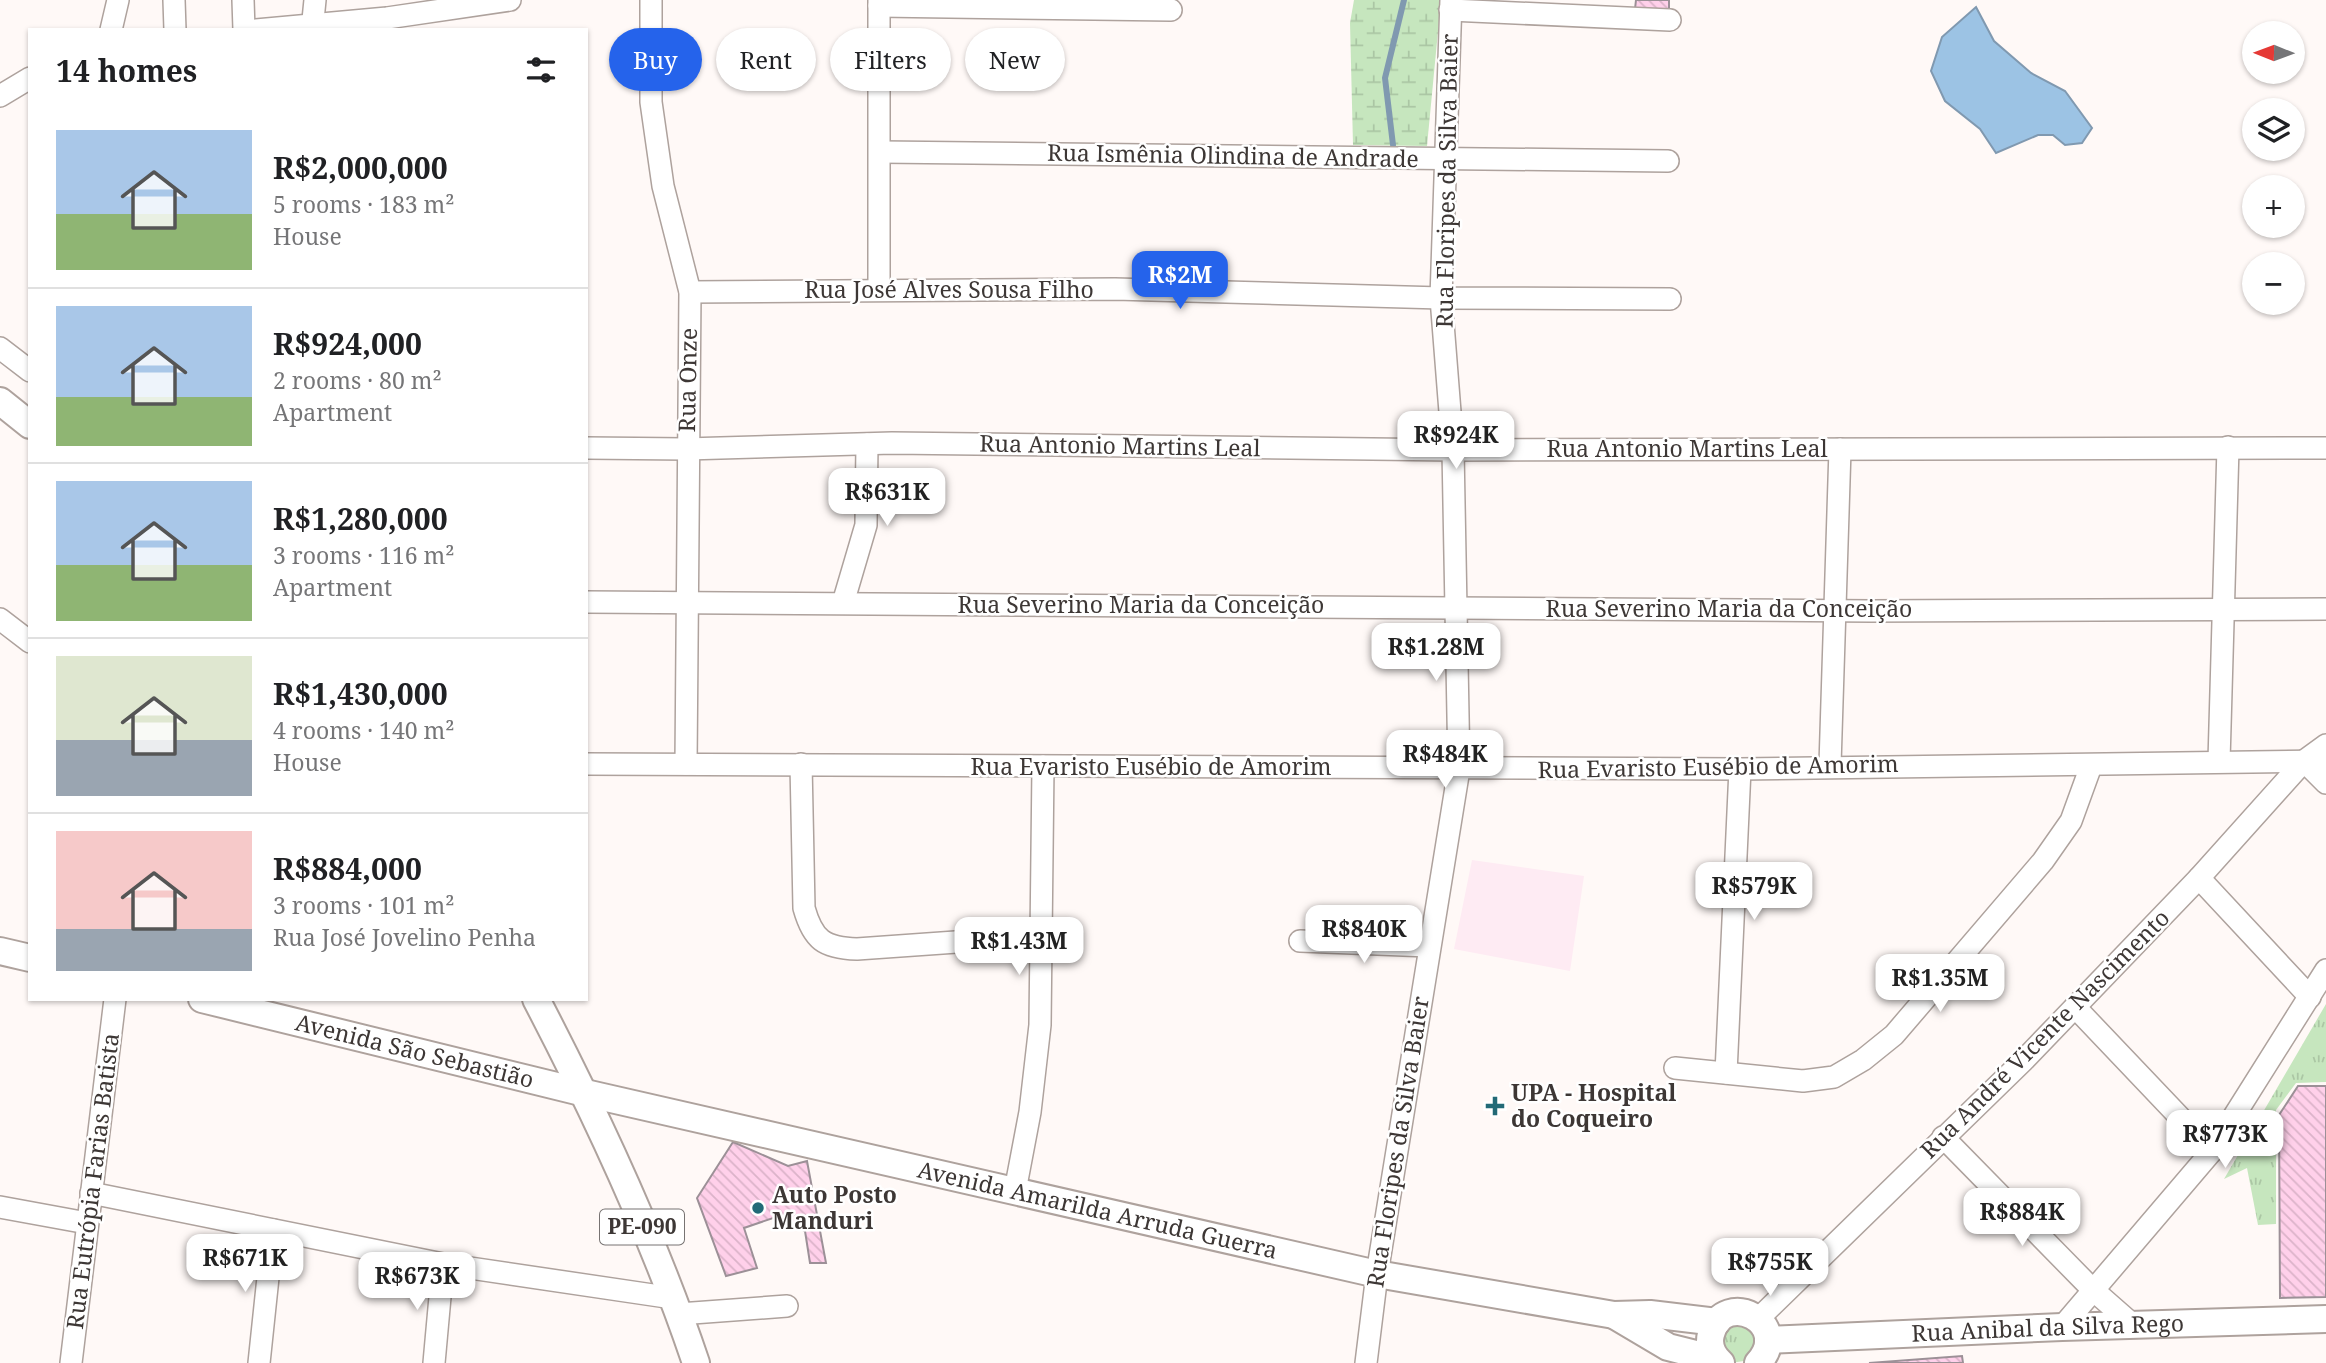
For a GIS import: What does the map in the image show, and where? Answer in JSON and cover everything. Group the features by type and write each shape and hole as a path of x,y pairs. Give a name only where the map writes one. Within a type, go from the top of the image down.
{"main road":[{"path":"0,401 28,423"},
{"path":"0,951 28,958"},
{"name":"Avenida São Sebastião","path":"210,1001 585,1093"},
{"name":"PE-090","path":"537,1001 585,1093 676,1306 696,1363"},
{"name":"Avenida Amarilda Arruda Guerra","path":"585,1093 1377,1274 1614,1315"},
{"name":"Rua Anibal da Silva Rego","path":"1717,1322 1732,1312 1741,1312 1764,1349 2062,1326 2326,1319"},
{"path":"1614,1315 1650,1314 1717,1322 1710,1340 1718,1361"},
{"path":"1614,1315 1668,1347 1718,1361"}],"street":[{"path":"111,28 118,0"},
{"path":"174,0 175,28"},
{"path":"243,0 244,28"},
{"path":"313,26 316,0"},
{"path":"284,28 387,18 510,0"},
{"name":"Rua Onze","path":"651,0 651,102 663,186 690,292 686,449 686,764"},
{"path":"879,290 879,3 1171,10"},
{"path":"1451,5 1670,20"},
{"name":"Rua Floripes da Silva Baier","path":"1366,1363 1377,1274 1459,769 1453,450 1441,298 1443,158 1451,5"},
{"path":"0,96 28,79"},
{"name":"Rua Ismênia Olindina de Andrade","path":"881,152 1668,161"},
{"name":"Rua José Alves Sousa Filho","path":"690,292 1251,291 1441,298 1670,299"},
{"path":"0,348 28,369"},
{"path":"843,603 866,525 867,444"},
{"name":"Rua Antonio Martins Leal","path":"588,448 686,449 867,444 1453,450 2326,448"},
{"path":"2218,761 2228,447"},
{"path":"1830,765 1840,449"},
{"name":"Rua Severino Maria da Conceição","path":"588,602 1834,610 2223,607 2326,609"},
{"path":"0,619 28,640"},
{"name":"Rua André Vicente Nascimento","path":"1764,1349 1943,1137 2075,1007 2199,878 2304,761 2326,745"},
{"name":"Rua Evaristo Eusébio de Amorim","path":"588,764 1740,769 1830,765 2091,766 2218,761 2326,761"},
{"path":"2304,761 2326,783"},
{"path":"801,764 804,908 808,923 820,940 835,948 857,949 1041,936"},
{"path":"1015,1191 1036,1066 1043,766"},
{"path":"1675,1068 1803,1081 1834,1077 1863,1060 1894,1035 2043,861 2071,821 2091,766"},
{"path":"1726,1073 1740,769"},
{"path":"2199,878 2310,997"},
{"path":"1300,941 1429,946"},
{"path":"2062,1326 2186,1186 2212,1152 2326,970"},
{"name":"Rua Eutrópia Farias Batista","path":"71,1363 115,1001"},
{"path":"2075,1007 2212,1152"},
{"path":"1943,1137 2092,1289 2133,1325"},
{"path":"90,1193 443,1265 676,1306 787,1306"},
{"path":"0,1207 87,1223"},
{"path":"259,1363 273,1230"},
{"path":"434,1363 443,1265"}],"shaded area":[{"path":"1472,860 1584,876 1570,971 1454,949"}],"green space":[{"path":"1354,0 1441,0 1427,146 1353,145 1350,23"},
{"path":"2326,1004 2326,1082 2296,1083 2276,1110 2276,1224 2258,1225 2247,1168 2224,1179"},
{"path":"1735,1320 1758,1335 1750,1360 1731,1363 1717,1333"}],"water":[{"path":"1976,7 1994,41 2031,73 2065,91 2092,128 2082,143 2065,145 2053,135 2038,135 1996,153 1980,129 1945,101 1931,71 1942,37"}],"building":[{"path":"1636,0 1669,0 1669,12 1635,9"},
{"path":"2298,1086 2326,1086 2326,1297 2280,1298 2279,1115"},
{"name":"Auto Posto Manduri","path":"733,1142 788,1166 807,1161 826,1263 810,1263 805,1231 776,1217 744,1228 757,1268 726,1276 697,1198"},
{"path":"1962,1356 1963,1363 1869,1363"}],"waterway":[{"path":"1393,145 1385,78 1404,0"}],"place":[{"name":"UPA - Hospital do Coqueiro","path":"1495,1106"},
{"name":"Auto Posto Manduri","path":"758,1208"}]}
